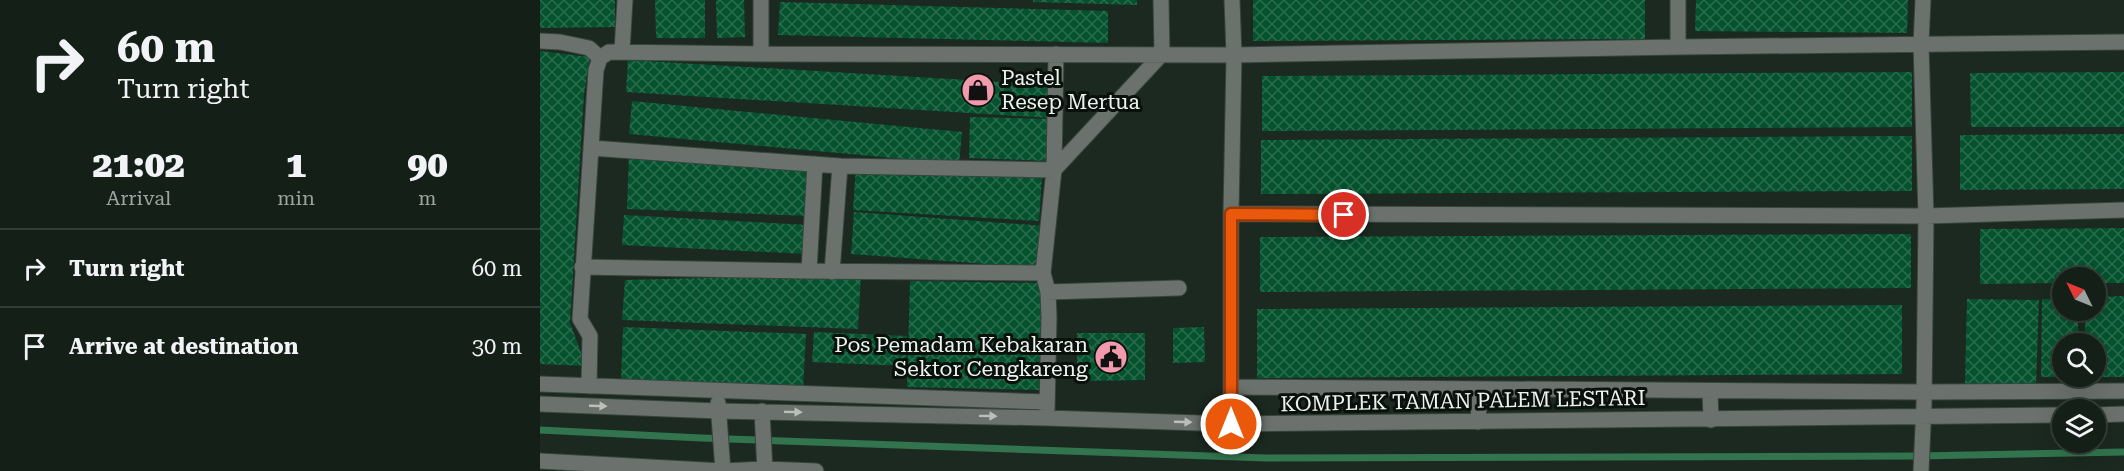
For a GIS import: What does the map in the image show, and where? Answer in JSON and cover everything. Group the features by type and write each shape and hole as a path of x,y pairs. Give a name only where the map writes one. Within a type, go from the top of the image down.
{"street":[{"path":"622,51 625,0"},
{"path":"761,0 761,54"},
{"path":"591,148 840,166 1054,170 1162,54 1161,0"},
{"path":"1231,424 1234,56 1232,0"},
{"path":"1678,0 1678,47"},
{"path":"1921,471 1924,417 1926,216 1923,0"},
{"path":"540,40 590,48 600,58"},
{"path":"590,386 590,336 580,319 582,267 596,70 600,58 609,52 1234,56 1678,47 2124,42"},
{"path":"540,384 717,391 1047,410 1049,317 1048,292 1043,273 1054,170 1056,54"},
{"path":"809,272 815,164"},
{"path":"832,272 840,166"},
{"path":"1231,214 1926,216 2124,210"},
{"path":"582,267 809,272 1043,273"},
{"path":"1048,292 1179,288"},
{"path":"1231,387 1924,392 2124,391"},
{"path":"1478,422 1480,389"},
{"path":"717,391 722,466"},
{"path":"1710,391 1711,420"},
{"name":"KOMPLEK TAMAN PALEM LESTARI","path":"540,404 720,417 1047,410 1231,424 2052,415"},
{"path":"2106,415 2124,414"},
{"path":"762,416 765,465"},
{"path":"540,461 680,470 765,465 796,471 816,471"}],"building":[{"path":"540,0 615,0 615,27 540,28"},
{"path":"655,0 705,0 705,38 656,38"},
{"path":"716,0 744,0 745,37 717,38"},
{"path":"1033,0 1137,0 1137,5 1033,2"},
{"path":"1253,0 1645,0 1645,39 1253,41"},
{"path":"1696,0 1908,0 1907,33 1695,31"},
{"path":"780,2 1108,11 1108,43 778,35"},
{"path":"540,51 590,57 584,94 570,323 586,366 540,364"},
{"path":"628,60 1054,85 1051,118 626,92"},
{"path":"1912,72 1912,127 1262,131 1262,76"},
{"path":"2124,72 2124,127 1971,127 1970,73"},
{"path":"632,101 962,132 959,164 629,134"},
{"path":"970,117 1049,119 1048,161 969,158"},
{"path":"2124,134 2124,189 1960,190 1960,135"},
{"path":"1912,136 1912,191 1261,194 1261,140"},
{"path":"629,154 811,166 809,216 627,209"},
{"path":"856,166 1042,177 1039,221 853,210"},
{"path":"854,212 1045,226 1042,268 851,254"},
{"path":"624,215 809,225 807,254 622,245"},
{"path":"2124,228 2124,283 2106,283 2106,267 2052,267 2052,283 1980,284 1980,229"},
{"path":"1911,234 1911,288 1260,292 1260,237"},
{"path":"861,274 858,329 622,320 625,280"},
{"path":"910,281 1042,283 1039,390 907,387"},
{"path":"2124,296 2124,377 2106,377 2106,333 2085,333 2085,321 2106,321 2106,297"},
{"path":"1967,299 2039,300 2036,386 1965,384"},
{"path":"2042,299 2052,299 2052,321 2078,321 2078,333 2052,333 2052,377 2041,377"},
{"path":"1902,305 1902,374 1257,378 1257,309"},
{"path":"623,327 806,334 803,389 621,382"},
{"path":"1204,327 1205,362 1173,363 1173,328"},
{"path":"814,332 907,336 906,366 812,362"},
{"name":"Pos Pemadam Kebakaran Sektor Cengkareng","path":"1077,333 1145,333 1145,380 1077,381"}],"waterway":[{"path":"540,430 1266,458 1918,456 2124,452"}],"place":[{"name":"Pastel Resep Mertua","path":"978,90"},
{"name":"Pos Pemadam Kebakaran Sektor Cengkareng","path":"1111,357"}],"route":[{"path":"1231,424 1231,214 1344,215"}]}
